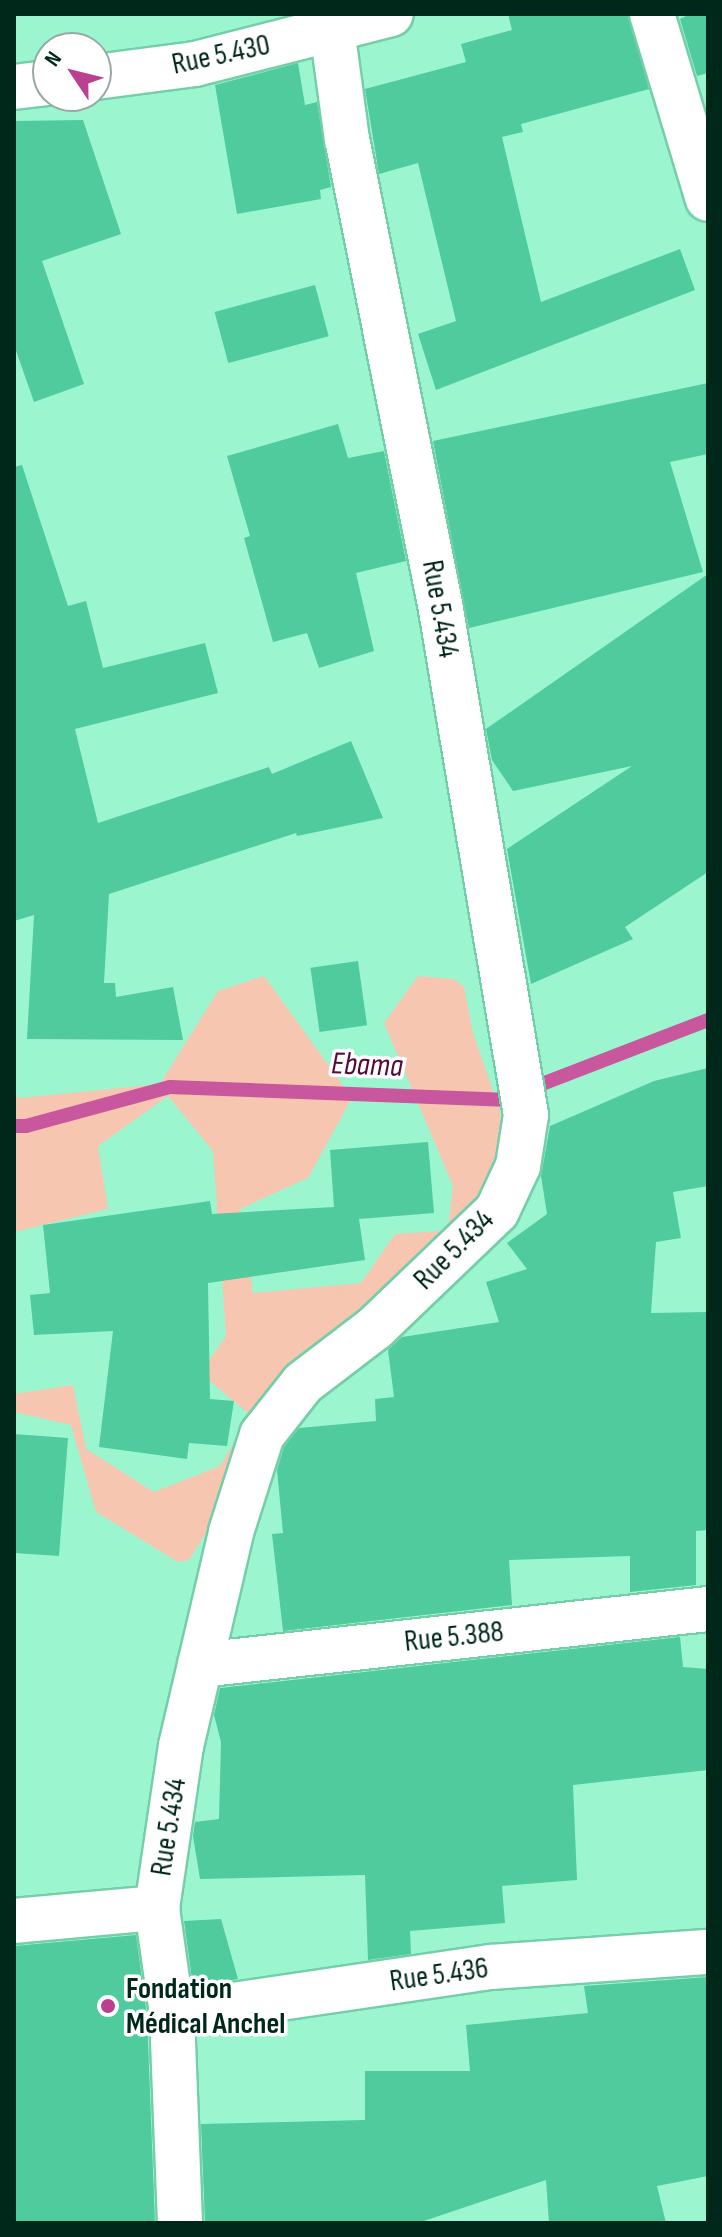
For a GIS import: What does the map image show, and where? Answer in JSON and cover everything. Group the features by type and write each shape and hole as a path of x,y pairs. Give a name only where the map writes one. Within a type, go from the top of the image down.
{"street":[{"name":"Rue 5.430","path":"112,75 195,64 391,14"},
{"path":"652,14 708,199"},
{"name":"Rue 5.434","path":"180,2223 172,2014 157,1908 181,1746 231,1532 262,1435 303,1383 375,1328 497,1211 518,1166 524,1103 440,604 347,140 332,29"},
{"name":"Rue 5.388","path":"200,1665 708,1609"},
{"path":"14,1921 157,1908"},
{"name":"Rue 5.436","path":"172,2014 491,1967 708,1952"}],"shaded area":[{"path":"264,976 352,1098 308,1178 240,1209 253,1293 361,1283 395,1234 442,1231 449,1221 453,1186 384,1023 418,976 454,979 464,987 473,1033 500,1111 504,1159 488,1249 282,1413 189,1560 178,1562 96,1512 71,1425 14,1412 14,1394 73,1385 86,1449 154,1492 220,1466 250,1415 200,1373 226,1336 213,1151 168,1096 98,1146 108,1209 14,1232 14,1095 20,1098 160,1084 218,991"}],"building":[{"path":"508,14 628,14 649,89 521,124 523,132 502,137 541,302 680,249 695,290 436,390 418,334 456,321 418,163 379,174 365,89 466,62 461,44 512,30"},
{"path":"690,14 708,14 708,73 697,76 680,19"},
{"path":"298,63 305,105 317,102 331,187 320,190 321,199 237,214 215,85"},
{"path":"83,120 121,234 42,261 84,384 34,402 14,345 14,121"},
{"path":"315,285 329,336 228,363 215,312"},
{"path":"708,383 708,454 670,462 703,572 469,628 433,441"},
{"path":"338,424 348,458 384,451 406,561 356,573 374,651 319,668 307,633 273,642 244,538 250,536 227,456"},
{"path":"22,465 68,606 86,601 103,668 205,643 218,693 75,729 98,823 269,767 272,774 351,741 383,818 297,836 296,833 109,894 104,983 115,983 116,997 173,987 183,1040 27,1039 34,915 14,921 14,467"},
{"path":"708,574 708,872 625,927 633,939 531,984 507,849 632,766 513,791 492,760 486,729"},
{"path":"358,961 367,1025 320,1032 310,968"},
{"path":"708,1068 708,1186 673,1192 681,1238 656,1242 651,1313 708,1312 708,1530 696,1531 696,1585 630,1592 630,1556 509,1560 512,1605 283,1631 272,1534 283,1533 277,1470 284,1447 299,1428 376,1421 375,1399 394,1397 388,1350 402,1337 499,1322 486,1282 527,1269 507,1243 547,1214 541,1176 550,1126 654,1081"},
{"path":"428,1142 434,1213 359,1219 365,1260 208,1283 210,1399 234,1401 227,1446 189,1443 187,1459 99,1447 113,1331 34,1335 30,1295 50,1293 43,1225 210,1201 212,1214 334,1207 330,1150"},
{"path":"14,1434 68,1438 59,1556 14,1553"},
{"path":"680,1637 683,1667 708,1669 708,1770 573,1785 577,1880 502,1886 505,1923 410,1931 411,1954 368,1960 365,1875 200,1879 193,1836 195,1822 219,1819 221,1742 214,1715 220,1688"},
{"path":"221,1919 238,1979 193,1986 184,1921"},
{"path":"136,1935 147,2016 155,2223 14,2223 14,1946"},
{"path":"708,1977 708,2176 657,2186 666,2223 549,2223 546,2180 418,2223 205,2223 201,2124 365,2120 365,2071 470,2071 466,2025 588,2013 584,1986"}],"waterway":[{"name":"Ebama","path":"14,1126 26,1126 170,1087 513,1100 542,1084 708,1020"}],"place":[{"name":"Fondation Médical Anchel","path":"108,2006"}]}
